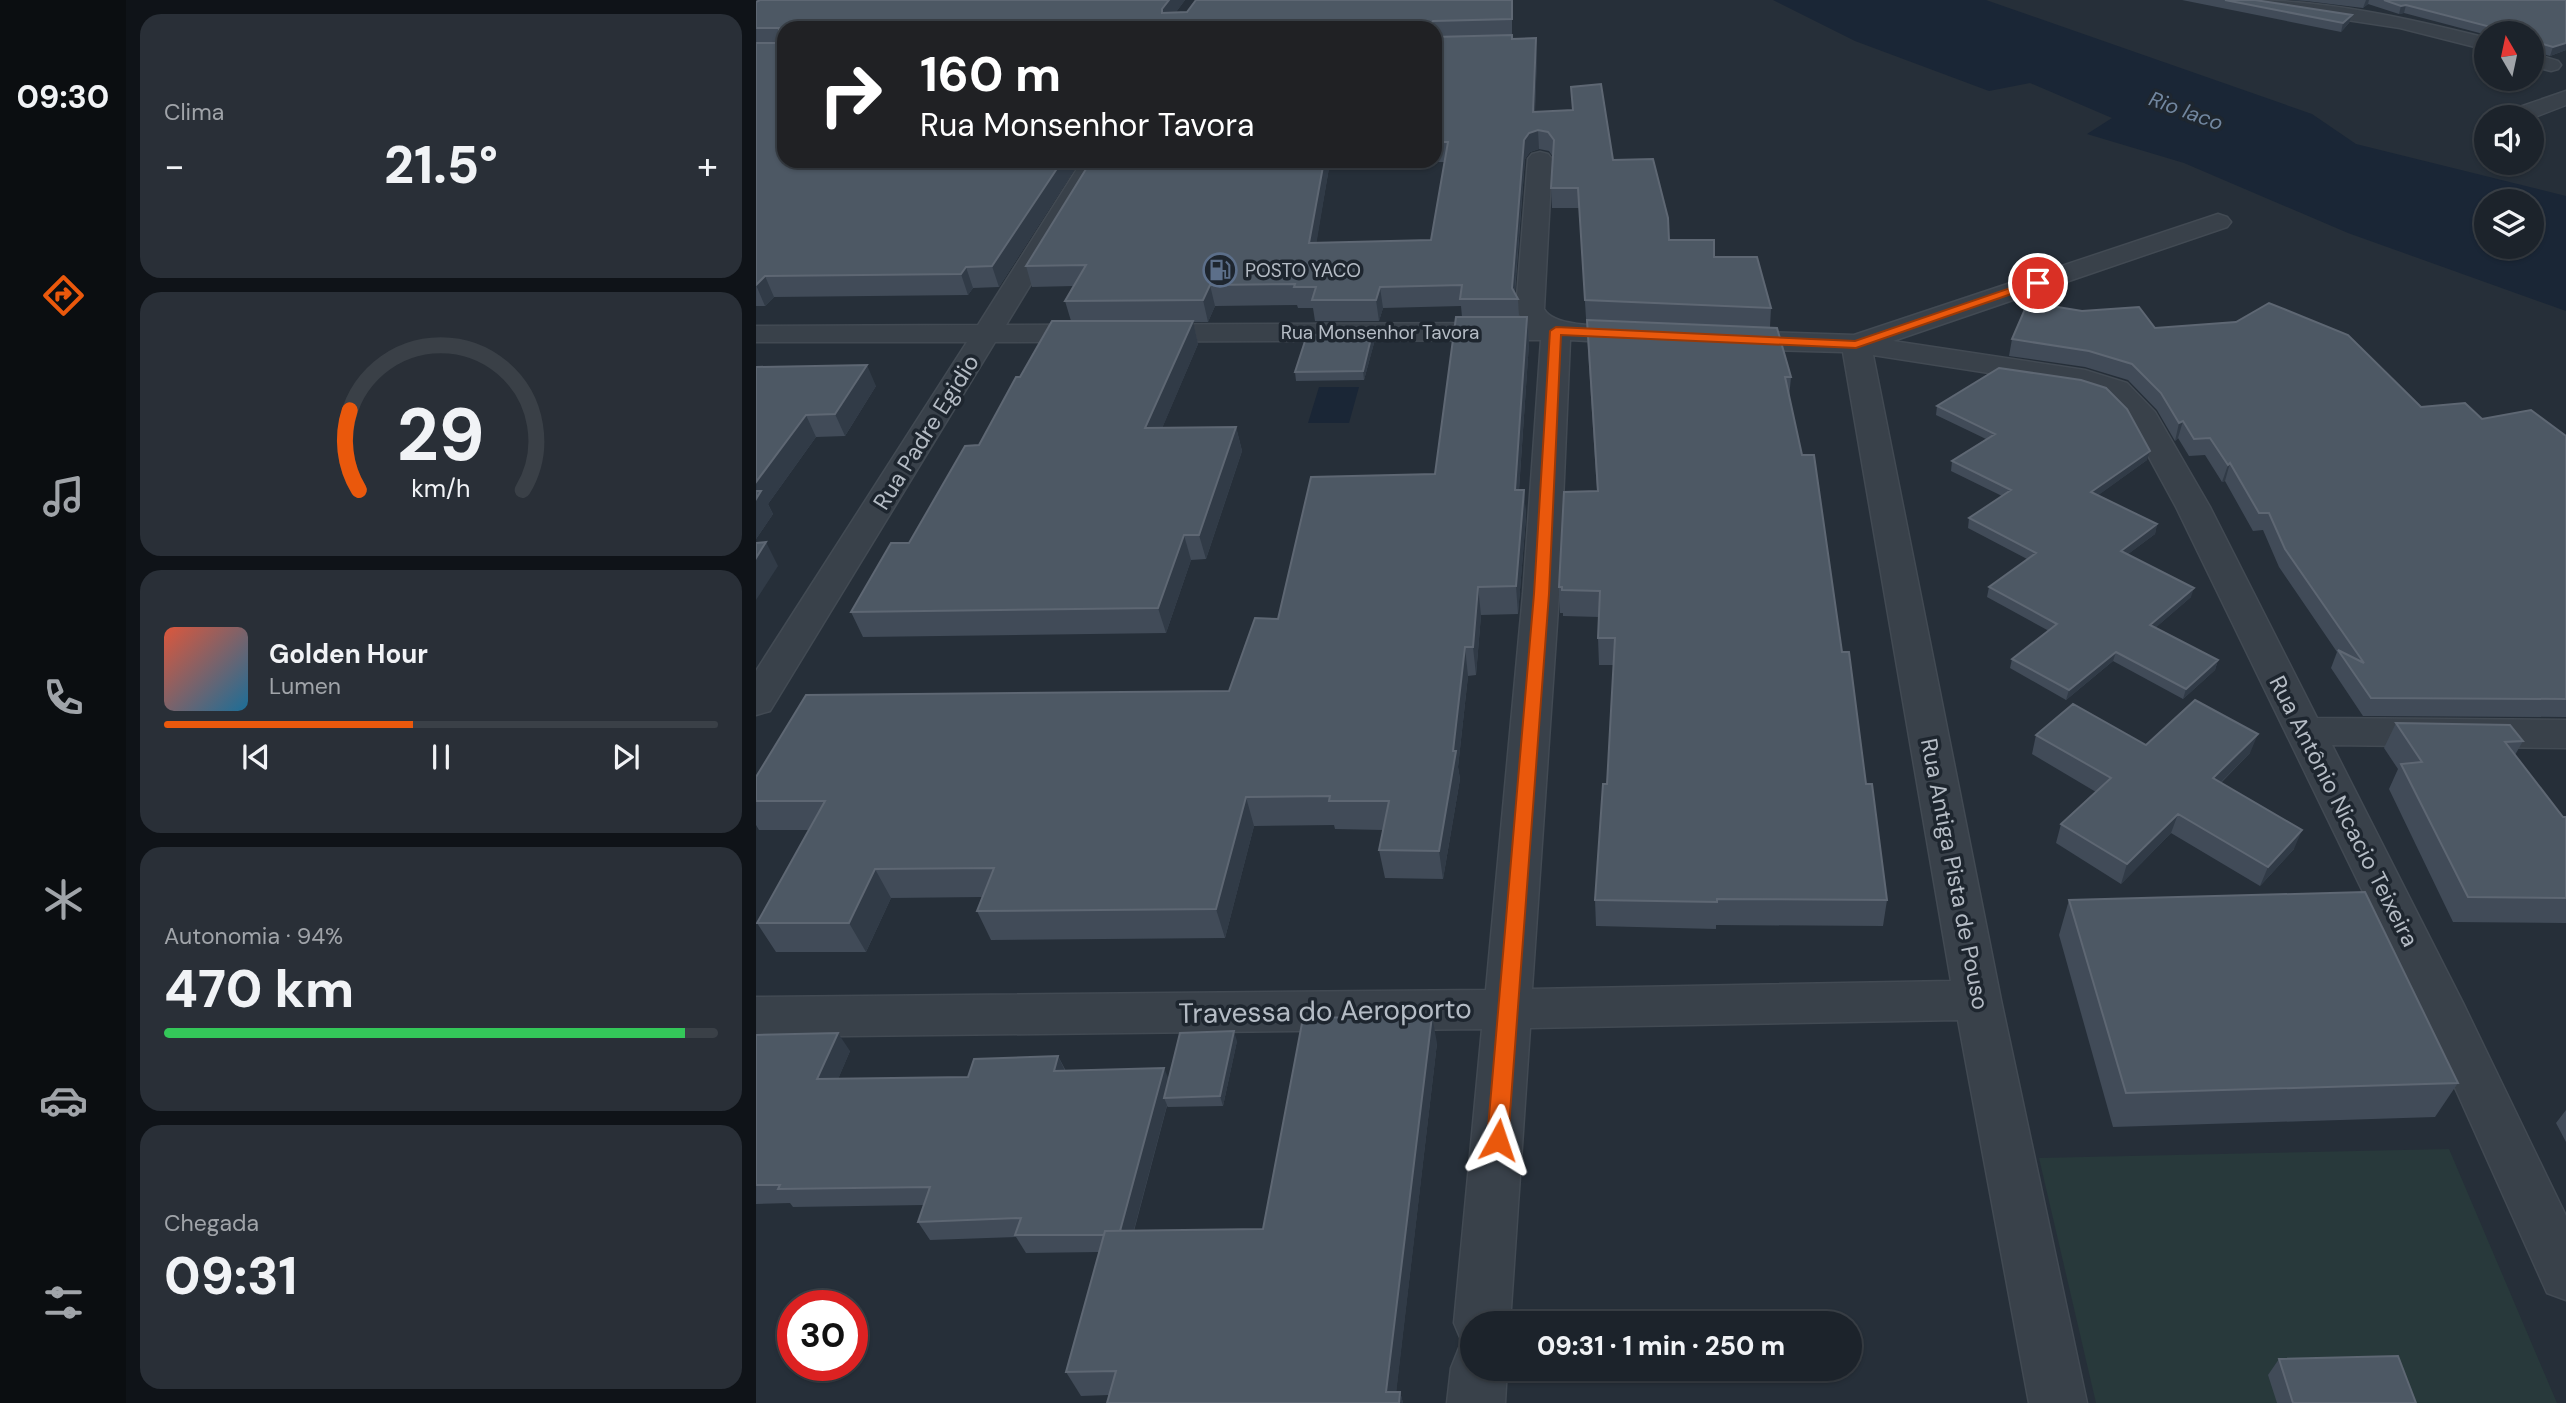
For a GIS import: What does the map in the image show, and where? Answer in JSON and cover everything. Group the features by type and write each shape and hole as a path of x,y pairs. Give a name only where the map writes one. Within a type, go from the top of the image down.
{"street":[{"path":"2254,0 2400,22 2474,41"},
{"path":"2544,106 2566,99"},
{"path":"1483,1311 1541,594 1556,331 1535,318 1530,309 1540,159"},
{"name":"Rua Padre Egidio","path":"756,702 1090,168"},
{"path":"1700,338 1856,344 2218,222"},
{"name":"Rua Monsenhor Tavora","path":"756,334 1556,331 1661,336"},
{"name":"Rua Antônio Nicacio Teixeira","path":"1856,344 2085,379 2116,389 2140,412 2193,507 2440,1003 2566,1274"},
{"name":"Rua Antiga Pista de Pouso","path":"1856,344 2058,1403"},
{"path":"2304,731 2373,733 2494,730 2566,734"},
{"name":"Travessa do Aeroporto","path":"756,1017 1509,1009 1979,1000"},
{"path":"1476,1403 1478,1381"}],"shaded area":[{"path":"2449,1149 2557,1403 2096,1403 2039,1158"}],"water":[{"name":"Rio Iaco","path":"1773,0 1986,0 2312,114 2356,144 2538,189 2474,189 2474,259 2544,259 2544,191 2566,196 2566,311 2348,233 2184,163 2087,134 2112,118 2030,83 1989,91 1855,41"},
{"path":"1319,387 1359,387 1349,423 1308,423"}],"building":[{"path":"1169,0 1162,13 1187,12 1196,0 1512,0 1512,19 777,21 777,28 756,28 756,2"},
{"path":"2225,0 2255,0 2352,15 2343,23"},
{"path":"2384,0 2566,0 2566,43 2553,47 2544,44 2544,21 2474,23"},
{"path":"1512,35 1512,39 1536,38 1533,112 1573,110 1571,87 1601,84 1613,160 1653,159 1668,218 1669,240 1714,240 1714,257 1757,257 1771,308 1585,300 1578,188 1551,188 1554,140 1548,132 1538,130 1529,133 1524,140 1512,288 1518,299 1460,299 1462,285 1380,287 1376,300 1312,300 1316,287 1294,287 1295,284 1210,285 1203,300 1065,301 1086,265 1026,266 1087,168 1323,168 1309,243 1431,240 1448,142 1442,142 1442,37"},
{"path":"756,43 777,43 777,168 1057,168 992,266 966,267 961,274 765,276 756,285"},
{"path":"2028,302 2082,311 2139,307 2155,328 2236,322 2269,303 2348,335 2421,407 2465,403 2482,419 2531,410 2566,436 2566,699 2371,698 2338,650 2364,663 2285,549 2269,513 2259,513 2230,463 2228,465 2210,438 2194,439 2183,421 2179,423 2161,393 2132,364 2089,351 2012,339"},
{"path":"1456,317 1527,317 1515,490 1524,490 1516,586 1478,587 1473,647 1465,647 1453,751 1456,751 1439,851 1379,850 1389,801 1329,801 1330,796 1246,797 1216,909 977,911 994,868 875,869 849,923 757,923 825,801 756,801 756,777 806,695 1229,691 1255,618 1278,619 1311,477 1435,474"},
{"path":"1587,320 1777,328 1791,377 1785,377 1802,455 1814,455 1842,652 1849,652 1866,784 1872,784 1887,900 1595,900 1603,784 1607,784 1615,638 1598,638 1600,591 1562,590 1562,587 1559,587 1564,492 1598,491"},
{"path":"1052,321 1193,321 1145,428 1236,427 1199,535 1184,535 1158,608 851,612 891,543 909,543 965,446 979,445 1016,377 1020,377"},
{"path":"1372,334 1363,371 1295,372 1307,335"},
{"path":"867,365 835,414 806,415 756,482 756,367"},
{"path":"1999,368 2081,380 2106,388 2127,409 2150,451 2091,492 2157,524 2121,551 2194,588 2150,625 2218,660 2186,689 2116,652 2069,690 2012,659 2057,624 1989,587 2036,553 1969,518 2011,490 1952,461 1995,434 1937,406"},
{"path":"766,542 756,558 756,543"},
{"path":"2195,700 2258,734 2213,778 2302,830 2268,867 2178,814 2127,864 2061,824 2111,778 2036,735 2073,704 2146,745"},
{"path":"2396,723 2510,725 2523,741 2505,742 2563,817 2566,817 2566,898 2468,897 2401,764 2422,762"},
{"path":"2365,892 2458,1083 2126,1093 2069,900"},
{"path":"1432,1016 1386,1392 1400,1392 1399,1403 1107,1403 1116,1371 1066,1372 1105,1231 1263,1229 1303,1018"},
{"path":"1234,1031 1220,1096 1164,1098 1180,1033"},
{"path":"838,1033 817,1079 968,1077 974,1059 1058,1056 1054,1071 1164,1068 1120,1231 1105,1231 1104,1235 1015,1235 1021,1218 918,1222 930,1187 778,1189 780,1185 756,1185 756,1035"},
{"path":"2398,1356 2416,1403 2293,1403 2279,1359"}],"place":[{"name":"POSTO YACO","path":"1220,270"}],"route":[{"path":"1498,1140 1541,594 1556,331 1856,344 2038,283"}]}
